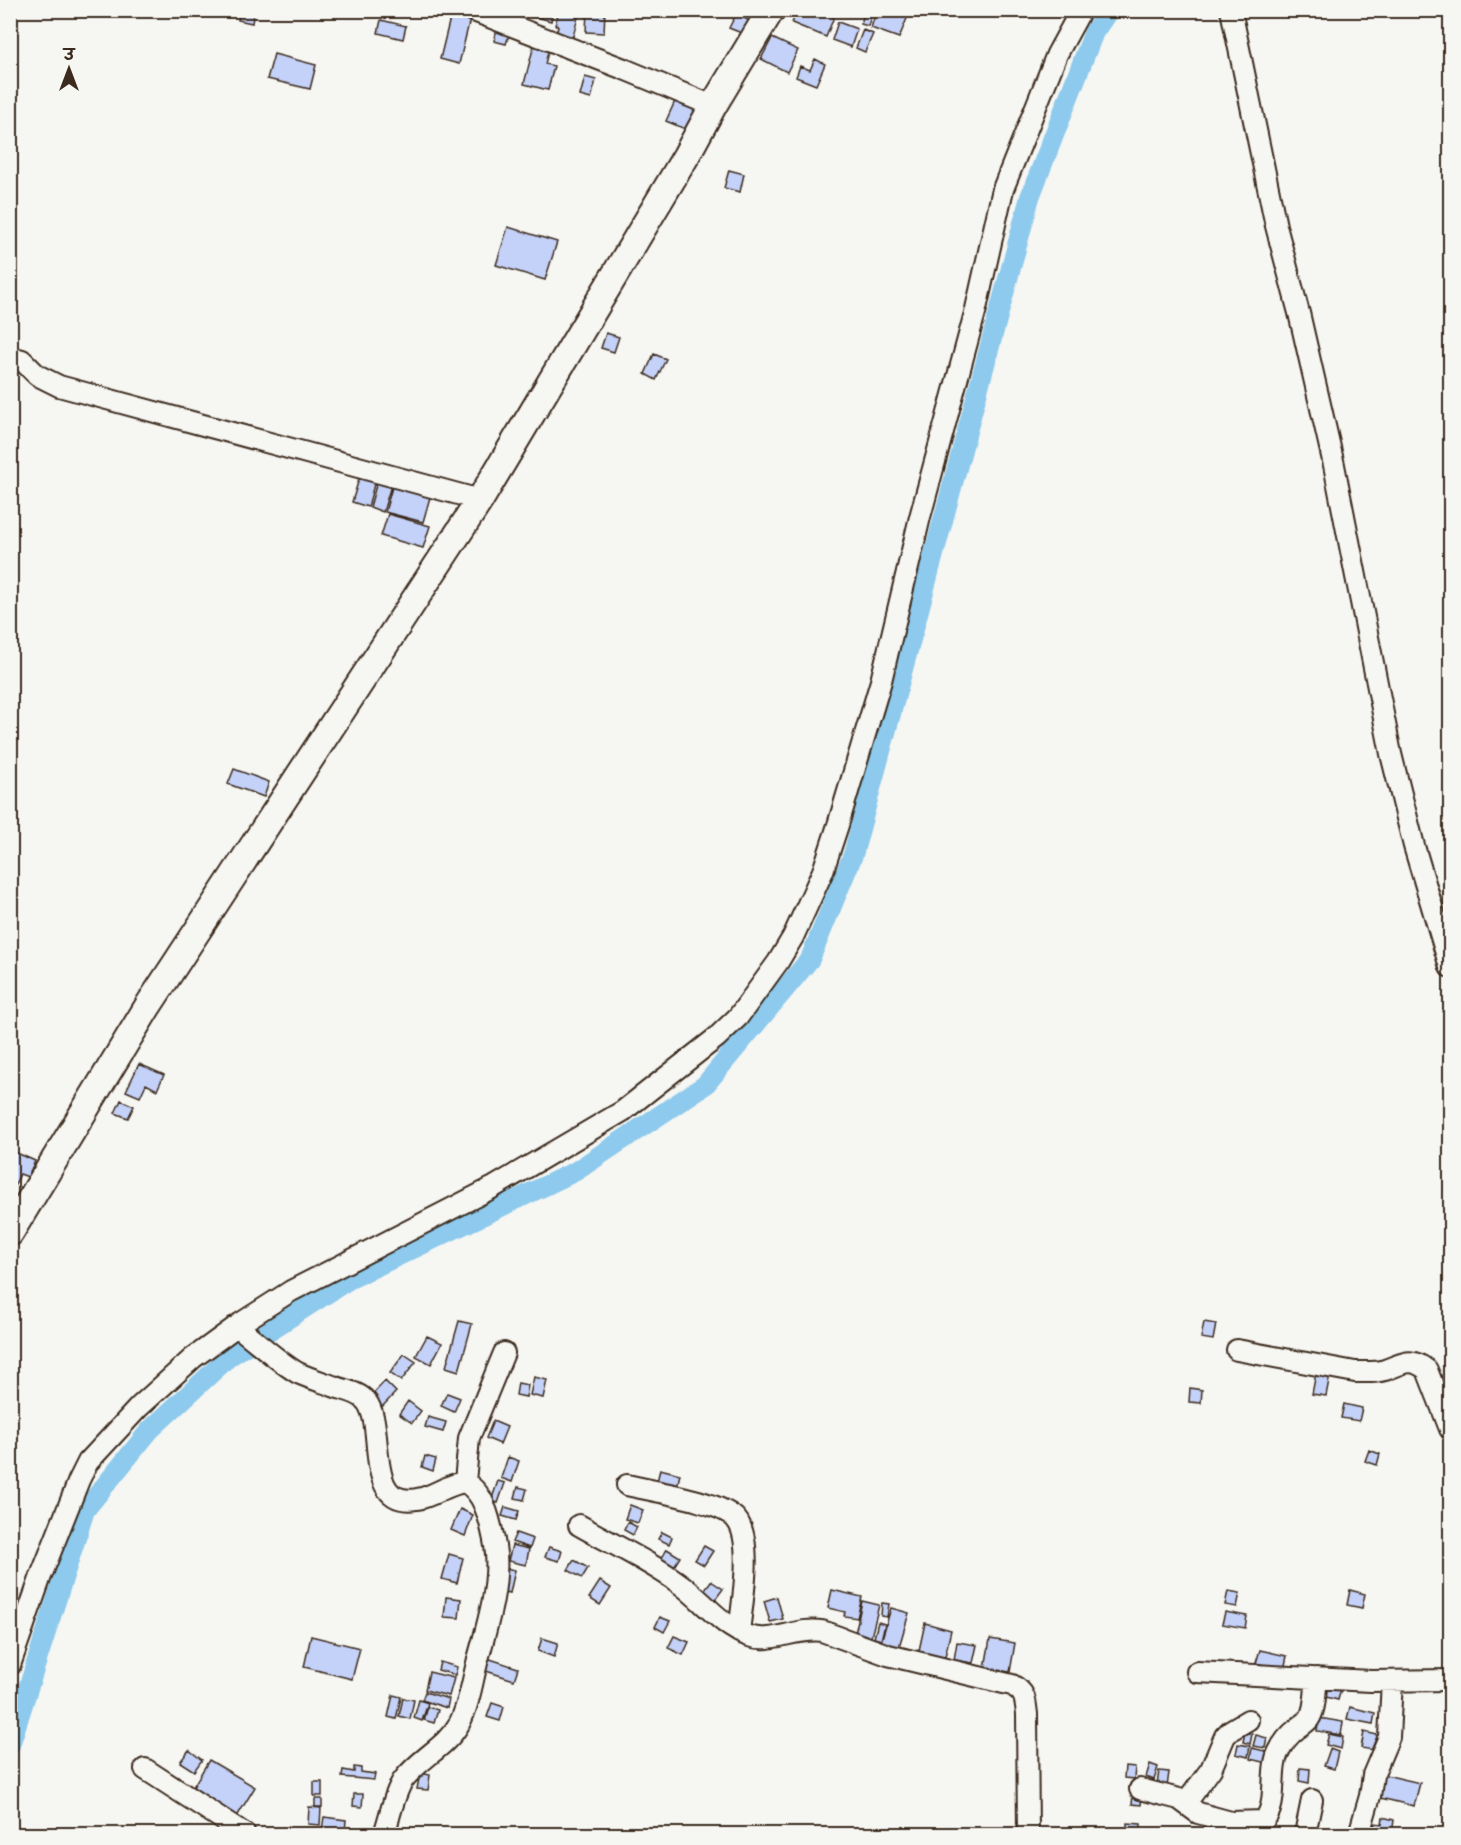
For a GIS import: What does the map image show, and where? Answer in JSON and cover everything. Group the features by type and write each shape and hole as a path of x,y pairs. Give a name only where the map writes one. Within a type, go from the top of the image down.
{"street":[{"path":"471,10 624,69 707,116"},
{"path":"10,1233 148,1005 480,500 771,10"},
{"path":"10,1665 60,1525 88,1462 139,1407 193,1358 239,1329 291,1291 492,1188 623,1111 707,1046 738,1017 778,962 793,937 823,871 881,681 917,529 976,309 1003,189 1057,54 1080,10"},
{"path":"1231,10 1276,226 1299,313 1334,465 1391,754 1414,846 1450,967"},
{"path":"10,357 22,360 38,375 59,386 480,500"},
{"path":"239,1329 299,1373 366,1400 372,1413 380,1470 385,1486 393,1496 418,1500 455,1483 465,1482 475,1488 482,1498 494,1536 497,1556 492,1602 465,1710 449,1737 402,1780 384,1834"},
{"path":"1237,1350 1355,1372 1384,1370 1409,1362 1419,1364 1427,1370 1450,1429"},
{"path":"465,1482 469,1438 504,1353"},
{"path":"627,1485 709,1504 724,1510 735,1518 745,1541 746,1556 739,1632"},
{"path":"579,1525 666,1574 739,1632 751,1637 763,1638 811,1629 822,1631 888,1655 1012,1685 1021,1690 1025,1698 1027,1714 1028,1834"},
{"path":"1197,1672 1392,1681 1450,1680"},
{"path":"1140,1789 1171,1796 1186,1803 1198,1813 1231,1828 1263,1821 1268,1816 1278,1754 1291,1735 1309,1719 1317,1678"},
{"path":"1359,1834 1370,1796 1373,1775 1389,1737 1392,1681"},
{"path":"1186,1803 1211,1769 1225,1736 1248,1720"},
{"path":"145,1769 245,1834"},
{"path":"1305,1834 1312,1800"}],"building":[{"path":"240,10 254,10 252,23 238,20"},
{"path":"531,10 553,10 551,21 529,15"},
{"path":"559,10 579,13 571,44 555,40 558,26 555,25"},
{"path":"587,10 605,10 604,33 586,32"},
{"path":"797,10 819,10 834,17 826,37 792,23"},
{"path":"865,10 873,10 868,26 861,24"},
{"path":"882,10 910,11 899,38 871,28 875,15 879,17"},
{"path":"451,14 470,19 459,64 440,59"},
{"path":"736,14 750,21 744,34 729,28"},
{"path":"381,20 406,26 403,39 378,33"},
{"path":"838,22 857,29 851,47 832,40"},
{"path":"497,28 510,32 506,44 494,41"},
{"path":"863,30 873,34 865,52 856,48"},
{"path":"772,38 798,50 787,72 761,59"},
{"path":"535,41 550,44 545,64 554,66 548,90 524,84"},
{"path":"274,54 316,65 310,89 267,79"},
{"path":"815,59 825,64 816,85 796,77 800,66 810,70"},
{"path":"585,77 596,80 591,99 580,96"},
{"path":"676,99 705,110 688,130 666,121"},
{"path":"729,170 744,174 740,192 724,188"},
{"path":"508,227 557,242 545,280 496,265"},
{"path":"606,333 619,337 614,352 601,348"},
{"path":"654,354 666,359 656,380 645,374"},
{"path":"361,472 376,477 368,507 352,502"},
{"path":"378,478 392,482 383,512 370,507"},
{"path":"394,480 432,490 423,522 385,512"},
{"path":"388,514 430,526 423,548 381,536"},
{"path":"234,769 269,782 264,797 228,784"},
{"path":"139,1064 164,1075 157,1090 146,1084 140,1097 126,1091"},
{"path":"121,1100 134,1106 128,1118 115,1113"},
{"path":"10,1150 35,1161 28,1177 20,1174 10,1195"},
{"path":"459,1321 472,1324 459,1371 446,1367"},
{"path":"1204,1322 1216,1324 1213,1340 1201,1338"},
{"path":"427,1336 442,1343 431,1364 416,1356"},
{"path":"404,1354 416,1362 401,1381 390,1373"},
{"path":"1316,1373 1330,1375 1326,1396 1312,1394"},
{"path":"534,1377 547,1380 543,1398 530,1395"},
{"path":"385,1381 396,1392 381,1408 370,1397"},
{"path":"518,1383 528,1385 526,1397 516,1395"},
{"path":"1190,1388 1202,1390 1201,1403 1189,1402"},
{"path":"447,1393 460,1398 454,1412 441,1406"},
{"path":"408,1401 421,1411 412,1423 399,1414"},
{"path":"1344,1404 1362,1408 1359,1421 1341,1418"},
{"path":"428,1417 446,1422 443,1432 425,1427"},
{"path":"493,1421 507,1427 500,1444 486,1438"},
{"path":"1369,1450 1380,1454 1377,1465 1365,1461"},
{"path":"425,1456 436,1459 433,1471 422,1467"},
{"path":"508,1457 519,1461 512,1482 501,1478"},
{"path":"660,1469 680,1474 677,1487 657,1482"},
{"path":"498,1481 505,1483 498,1503 491,1501"},
{"path":"518,1487 527,1489 524,1500 515,1498"},
{"path":"630,1505 643,1510 638,1523 625,1519"},
{"path":"505,1507 519,1511 516,1520 502,1516"},
{"path":"460,1509 473,1515 465,1536 451,1530"},
{"path":"628,1522 637,1527 633,1535 624,1530"},
{"path":"662,1532 672,1537 669,1544 658,1539"},
{"path":"516,1533 533,1539 530,1548 512,1542"},
{"path":"512,1545 529,1549 526,1565 508,1561"},
{"path":"704,1546 713,1551 704,1565 695,1560"},
{"path":"549,1547 562,1551 559,1561 545,1557"},
{"path":"667,1549 680,1557 673,1568 660,1561"},
{"path":"449,1554 463,1558 457,1583 442,1579"},
{"path":"574,1560 588,1568 582,1578 568,1570"},
{"path":"505,1568 515,1570 510,1593 500,1591"},
{"path":"600,1581 611,1588 600,1605 589,1598"},
{"path":"711,1581 723,1589 711,1605 699,1597"},
{"path":"832,1590 862,1597 857,1618 844,1616 845,1612 828,1608"},
{"path":"1350,1590 1365,1594 1362,1608 1347,1605"},
{"path":"1228,1591 1240,1593 1237,1607 1225,1605"},
{"path":"446,1597 461,1599 459,1618 444,1617"},
{"path":"777,1597 783,1619 770,1622 764,1601"},
{"path":"862,1601 879,1605 871,1637 855,1634"},
{"path":"882,1603 889,1604 887,1617 881,1616"},
{"path":"891,1608 909,1613 899,1647 881,1642"},
{"path":"1225,1612 1247,1616 1245,1628 1222,1624"},
{"path":"660,1617 670,1621 664,1632 655,1627"},
{"path":"878,1622 885,1624 881,1640 874,1638"},
{"path":"925,1623 951,1630 944,1661 918,1655"},
{"path":"311,1636 360,1648 352,1679 304,1667"},
{"path":"674,1636 689,1642 683,1655 668,1648"},
{"path":"542,1638 558,1643 554,1657 538,1651"},
{"path":"990,1639 1015,1643 1010,1672 985,1668"},
{"path":"957,1642 977,1645 973,1663 954,1660"},
{"path":"1260,1650 1287,1656 1284,1670 1256,1663"},
{"path":"487,1658 518,1668 514,1680 483,1670"},
{"path":"440,1662 457,1667 455,1675 438,1670"},
{"path":"429,1672 454,1678 449,1696 425,1690"},
{"path":"1321,1685 1341,1689 1338,1700 1318,1695"},
{"path":"425,1692 449,1699 447,1708 422,1700"},
{"path":"393,1695 401,1697 396,1719 388,1717"},
{"path":"403,1698 414,1700 410,1719 399,1716"},
{"path":"419,1700 428,1703 422,1721 414,1718"},
{"path":"492,1703 504,1707 500,1721 487,1717"},
{"path":"428,1707 438,1710 434,1723 424,1720"},
{"path":"1350,1707 1375,1713 1373,1724 1347,1719"},
{"path":"1319,1718 1343,1722 1341,1735 1317,1731"},
{"path":"1245,1732 1252,1734 1250,1744 1243,1742"},
{"path":"1364,1732 1382,1736 1379,1751 1361,1748"},
{"path":"1329,1734 1343,1737 1341,1749 1326,1745"},
{"path":"1256,1735 1267,1738 1265,1748 1253,1746"},
{"path":"1238,1744 1250,1746 1248,1757 1236,1754"},
{"path":"1252,1748 1269,1752 1267,1763 1250,1759"},
{"path":"1330,1749 1338,1752 1334,1769 1324,1766"},
{"path":"189,1750 202,1760 194,1771 180,1762"},
{"path":"209,1760 255,1787 235,1820 190,1792"},
{"path":"1150,1764 1158,1767 1154,1780 1146,1777"},
{"path":"1125,1766 1135,1767 1134,1779 1124,1778"},
{"path":"354,1767 361,1768 361,1772 375,1774 374,1780 342,1777 343,1770 354,1772"},
{"path":"1300,1768 1310,1769 1309,1783 1299,1781"},
{"path":"1159,1771 1169,1772 1167,1787 1157,1785"},
{"path":"420,1773 430,1775 428,1790 417,1789"},
{"path":"1377,1773 1420,1783 1414,1806 1372,1796"},
{"path":"314,1782 322,1782 322,1796 314,1796"},
{"path":"1447,1789 1450,1790 1450,1804 1445,1803"},
{"path":"354,1794 363,1794 362,1807 353,1806"},
{"path":"1133,1796 1142,1796 1141,1805 1132,1804"},
{"path":"315,1799 322,1799 322,1807 315,1807"},
{"path":"309,1807 321,1808 320,1825 308,1824"},
{"path":"324,1817 346,1820 345,1832 322,1830"},
{"path":"1383,1817 1394,1820 1392,1834 1373,1834 1375,1823 1382,1824"},
{"path":"1205,1822 1227,1824 1226,1833 1204,1832"},
{"path":"1127,1823 1141,1824 1141,1832 1127,1831"},
{"path":"1237,1824 1259,1825 1258,1834 1236,1834"}],"waterway":[{"path":"10,1745 85,1510 150,1430 230,1356 348,1280 576,1171 705,1085 810,959 853,855 1030,197 1094,32 1109,10"}]}
